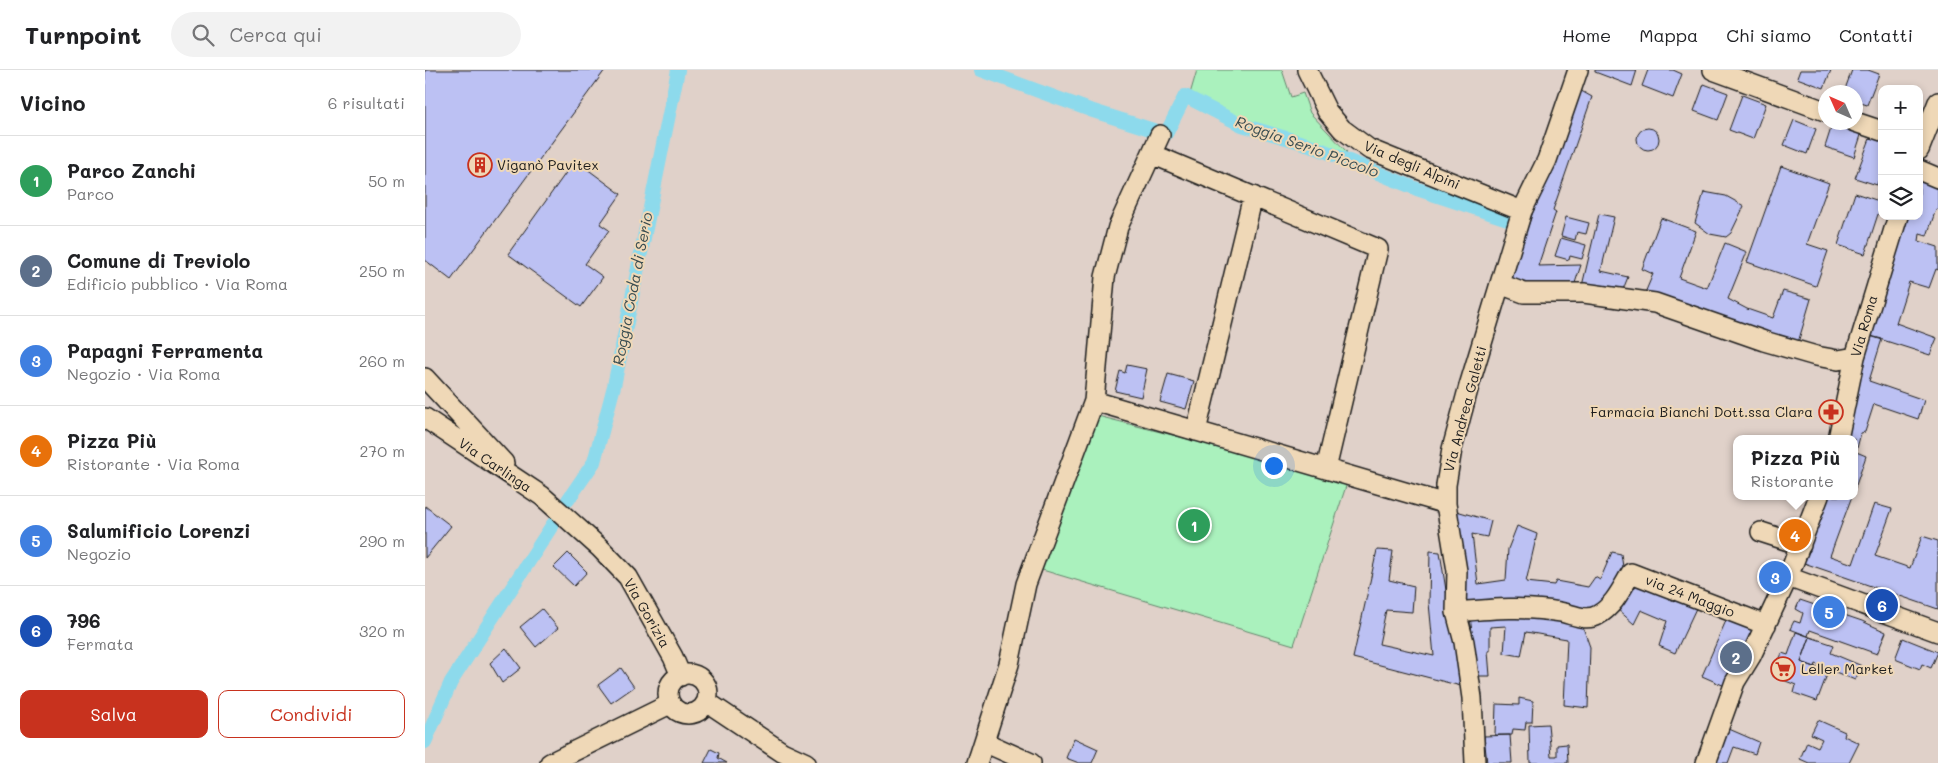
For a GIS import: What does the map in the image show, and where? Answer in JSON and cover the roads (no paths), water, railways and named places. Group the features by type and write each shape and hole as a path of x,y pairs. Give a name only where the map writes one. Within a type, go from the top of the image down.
{"street":[{"name":"Via degli Alpini","path":"1307,70 1327,111 1341,129 1369,149 1522,211"},
{"name":"Via Andrea Galetti","path":"1475,763 1472,698 1464,642 1456,612 1457,571 1446,504 1446,485 1452,449 1522,211 1547,160 1578,70"},
{"path":"1713,70 1818,108"},
{"path":"1923,140 1938,102"},
{"path":"1863,125 1878,131"},
{"path":"977,763 1009,664 1026,584 1094,401 1105,277 1118,226 1160,135"},
{"path":"1152,154 1378,249 1326,468"},
{"path":"1923,172 1938,178"},
{"path":"1196,431 1253,196"},
{"name":"Via Roma","path":"1839,435 1855,357 1896,220"},
{"path":"1500,284 1524,293 1584,293 1655,303 1763,341 1816,356 1838,360 1855,357"},
{"path":"425,378 485,441 517,479"},
{"path":"1094,401 1446,504"},
{"name":"Via Carlinga","path":"425,418 517,479 563,514"},
{"path":"1706,763 1735,682 1751,656 1788,577 1818,500"},
{"name":"Via Gorizia","path":"563,514 628,577 673,657 681,676"},
{"path":"1761,532 1801,545"},
{"name":"via 24 Maggio","path":"1456,612 1518,607 1561,612 1583,618 1597,616 1616,598 1631,573 1766,625"},
{"path":"1788,577 1938,632"},
{"path":"688,674 702,680 708,694 707,702 697,712 682,713 671,704 669,691 675,679 688,674"},
{"path":"707,702 782,752 805,763"},
{"path":"550,763 671,704"},
{"path":"984,742 1031,763"}],"waterway":[{"name":"Roggia Coda di Serio","path":"568,500 594,462 614,386 678,70"},
{"name":"Roggia Serio Piccolo","path":"981,70 1090,110 1166,134 1185,96 1242,125 1310,145 1417,189 1514,221"},
{"name":"Roggia Coda di Serio","path":"425,742 451,682 553,524"}],"place":[{"name":"Viganò Pavitex","path":"480,165"},
{"name":"Farmacia Bianchi Dott.ssa Clara","path":"1831,412"},
{"name":"Parco Zanchi","path":"1194,525"},
{"name":"Pizza Più","path":"1795,535"},
{"name":"Papagni Ferramenta","path":"1775,577"},
{"name":"796","path":"1882,605"},
{"name":"Salumificio Lorenzi","path":"1829,612"},
{"name":"Comune di Treviolo","path":"1736,657"},
{"name":"Leller Market","path":"1783,669"}]}
